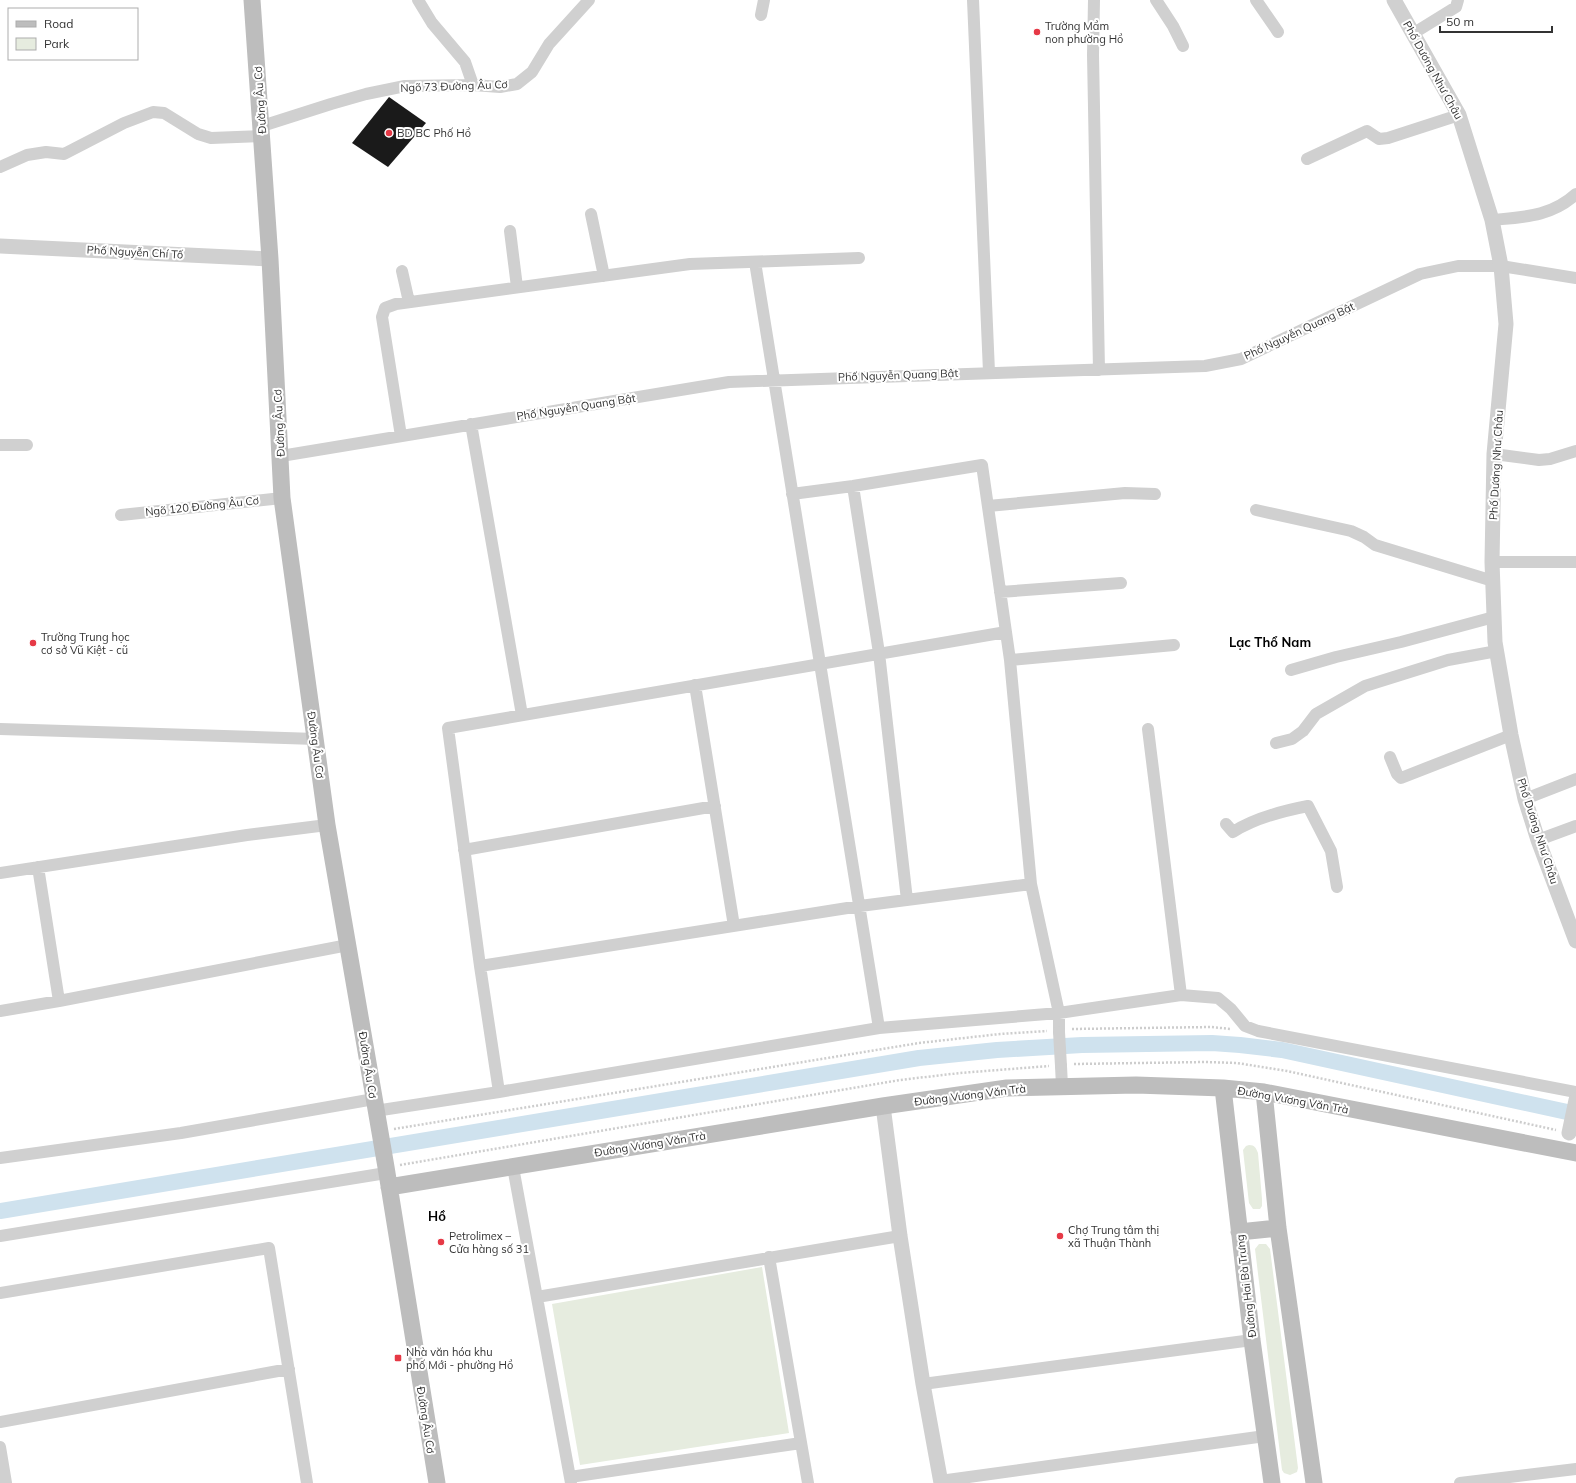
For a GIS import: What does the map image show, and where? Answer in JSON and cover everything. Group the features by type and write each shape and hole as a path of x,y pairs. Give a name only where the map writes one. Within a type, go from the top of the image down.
{"main road":[{"name":"Đường Âu Cơ","path":"252,0 270,259 282,498 327,825 388,1180 437,1483"},
{"name":"Đường Vương Văn Trà","path":"388,1180 513,1166 883,1106 1007,1088 1062,1086 1223,1088 1264,1092 1576,1154"},
{"name":"Đường Hai Bà Trưng","path":"1223,1088 1252,1340 1272,1483"},
{"path":"1264,1092 1278,1228 1314,1483"},
{"path":"1239,1232 1278,1228"}],"street":[{"path":"418,0 432,23 465,62 473,85"},
{"name":"Ngõ 73 Đường Âu Cơ","path":"0,167 27,155 46,152 64,154 124,123 153,112 164,113 198,134 211,138 262,131 331,104 366,94 405,86 473,85 500,87 517,84 532,72 549,44 588,0"},
{"path":"760,15 764,0"},
{"path":"973,0 989,372"},
{"path":"1094,0 1093,55 1099,370"},
{"path":"1156,0 1173,26 1183,46"},
{"path":"1256,0 1278,32"},
{"name":"Phố Dương Như Châu","path":"1394,0 1459,115 1492,220 1501,266 1506,324 1494,454 1492,562 1497,651 1511,735 1525,799 1538,840 1575,938"},
{"path":"1414,33 1456,7 1458,0"},
{"path":"1307,159 1367,130 1379,139 1388,138 1459,115"},
{"path":"1492,220 1548,213 1571,199 1576,194"},
{"path":"591,214 604,276"},
{"path":"510,231 517,288"},
{"name":"Phố Nguyễn Chí Tố","path":"0,246 270,259"},
{"path":"401,436 382,317 385,308 396,304 409,302 690,264 859,258"},
{"path":"755,262 880,1028"},
{"name":"Phố Nguyễn Quang Bật","path":"281,456 729,382 774,379 1206,366 1241,359 1420,274 1458,266 1501,266 1576,278"},
{"path":"402,271 409,302"},
{"path":"471,424 522,715"},
{"path":"0,445 27,445"},
{"path":"1494,454 1539,460 1550,459 1576,450"},
{"path":"792,494 853,486 982,465 1010,660 1031,884 1059,1013 1061,1031 1062,1086"},
{"path":"853,486 879,653 907,900"},
{"path":"988,506 1125,493 1155,494"},
{"name":"Ngõ 120 Đường Âu Cơ","path":"121,515 282,498"},
{"path":"1256,510 1351,531 1364,537 1375,545 1493,582"},
{"path":"1492,562 1576,562"},
{"path":"1000,592 1121,583"},
{"path":"1291,670 1336,657 1401,642 1494,617"},
{"path":"500,1092 480,966 448,728 1006,632"},
{"path":"1010,660 1174,645"},
{"path":"1276,743 1292,739 1303,731 1316,714 1365,686 1448,660 1497,651"},
{"path":"695,685 734,926"},
{"path":"0,729 316,739"},
{"path":"1148,730 1181,995"},
{"path":"1390,757 1397,774 1401,778 1511,735"},
{"path":"1525,799 1576,779"},
{"path":"464,850 715,806"},
{"path":"1226,824 1233,832 1244,825 1286,810 1308,806 1331,851 1337,887"},
{"path":"0,873 327,825"},
{"path":"1538,840 1576,826"},
{"path":"38,867 59,1001"},
{"path":"480,966 860,906 1031,884"},
{"path":"0,1011 348,945"},
{"path":"0,1158 40,1151 181,1133 376,1116 500,1092 880,1028 1059,1013 1181,995 1218,998 1231,1009 1245,1026 1258,1031 1576,1092"},
{"path":"1576,1100 1569,1133 1570,1142 1576,1154"},
{"path":"883,1106 900,1236 940,1482 1265,1436"},
{"path":"513,1166 571,1480 801,1443"},
{"path":"0,1236 388,1180"},
{"path":"537,1297 900,1236"},
{"path":"0,1293 269,1248 307,1483"},
{"path":"769,1258 808,1483"},
{"path":"923,1384 1252,1340"},
{"path":"0,1422 289,1369"},
{"path":"0,1447 6,1483"},
{"path":"1460,1483 1576,1469"}],"path":[{"path":"376,1116 913,1044 1000,1034 1211,1027 1258,1031"}],"green space":[{"path":"1249,1145 1255,1147 1258,1153 1262,1199 1262,1206 1260,1209 1253,1209 1249,1203 1243,1150"},
{"path":"1259,1244 1266,1244 1270,1249 1298,1468 1297,1472 1290,1475 1284,1473 1282,1470 1255,1249"},
{"path":"762,1267 789,1433 580,1465 552,1304"}],"building":[{"name":"BD BC Phố Hồ","path":"389,97 426,123 388,167 352,143"}],"waterway":[{"path":"0,1211 919,1058 997,1050 1082,1045 1212,1043 1240,1045 1282,1050 1576,1114"}],"place":[{"name":"Trường Mầm non phường Hồ","path":"1037,32"},
{"name":"BD BC Phố Hồ","path":"389,133"},
{"name":"Trường Trung học cơ sở Vũ Kiệt - cũ","path":"33,643"},
{"name":"Chợ Trung tâm thị xã Thuận Thành","path":"1060,1236"},
{"name":"Petrolimex – Cửa hàng số 31","path":"441,1242"},
{"name":"Nhà văn hóa khu phố Mới - phường Hồ","path":"398,1358"}],"district":[{"name":"Lạc Thổ Nam","path":"1270,642"},
{"name":"Hồ","path":"437,1216"}]}
